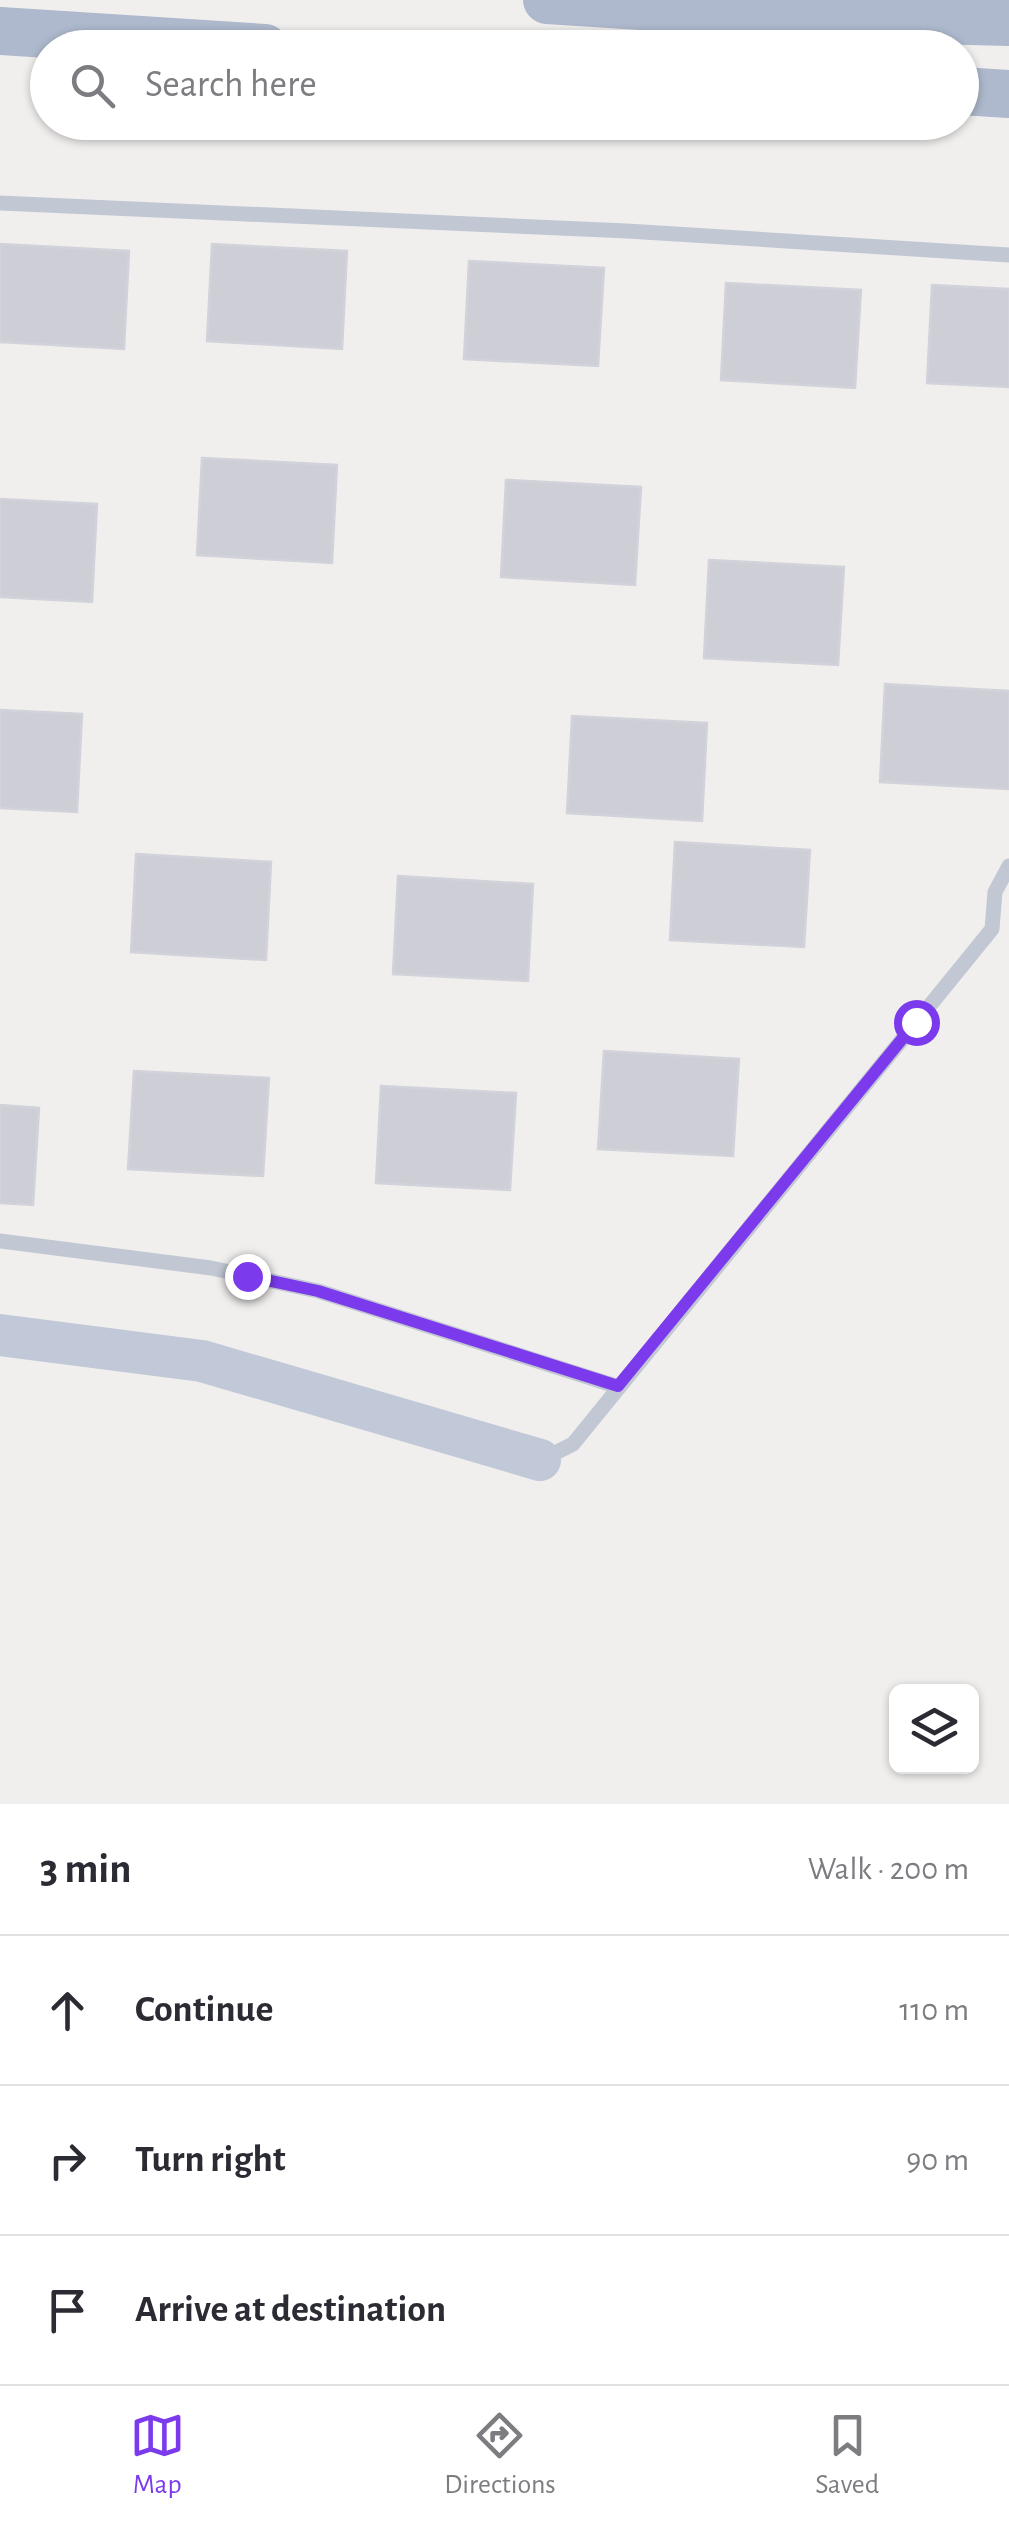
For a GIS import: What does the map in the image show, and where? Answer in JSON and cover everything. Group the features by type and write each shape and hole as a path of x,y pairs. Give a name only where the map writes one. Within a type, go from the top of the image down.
{"main road":[{"path":"547,0 813,17 1009,22"},
{"path":"813,17 931,0"},
{"path":"0,31 30,33"},
{"path":"979,92 1009,94"}],"street":[{"path":"0,1335 202,1361 540,1460"}],"lane":[{"path":"0,204 627,232 1009,255"},
{"path":"540,1460 573,1444 992,930 996,892 1009,866"},
{"path":"0,1241 212,1268 318,1291 618,1386"}],"building":[{"path":"0,244 129,251 124,349 0,342"},
{"path":"212,244 347,251 342,349 207,341"},
{"path":"469,261 604,268 598,366 464,359"},
{"path":"726,283 861,290 855,388 721,380"},
{"path":"932,285 1009,289 1009,387 927,383"},
{"path":"202,458 337,465 332,563 197,555"},
{"path":"506,480 641,487 635,585 501,577"},
{"path":"0,499 97,504 92,602 0,597"},
{"path":"709,560 844,567 838,665 704,658"},
{"path":"885,684 1009,691 1009,789 880,782"},
{"path":"0,710 82,714 77,812 0,808"},
{"path":"572,716 707,723 702,821 567,813"},
{"path":"675,842 810,850 804,947 670,940"},
{"path":"136,854 271,862 266,960 131,952"},
{"path":"398,876 533,884 528,981 393,974"},
{"path":"604,1051 739,1059 733,1156 598,1149"},
{"path":"134,1071 269,1078 263,1176 128,1169"},
{"path":"381,1086 516,1093 510,1190 376,1183"},
{"path":"0,1105 39,1108 33,1205 0,1203"}],"route":[{"path":"247,1276 318,1291 618,1386 916,1022"}]}
